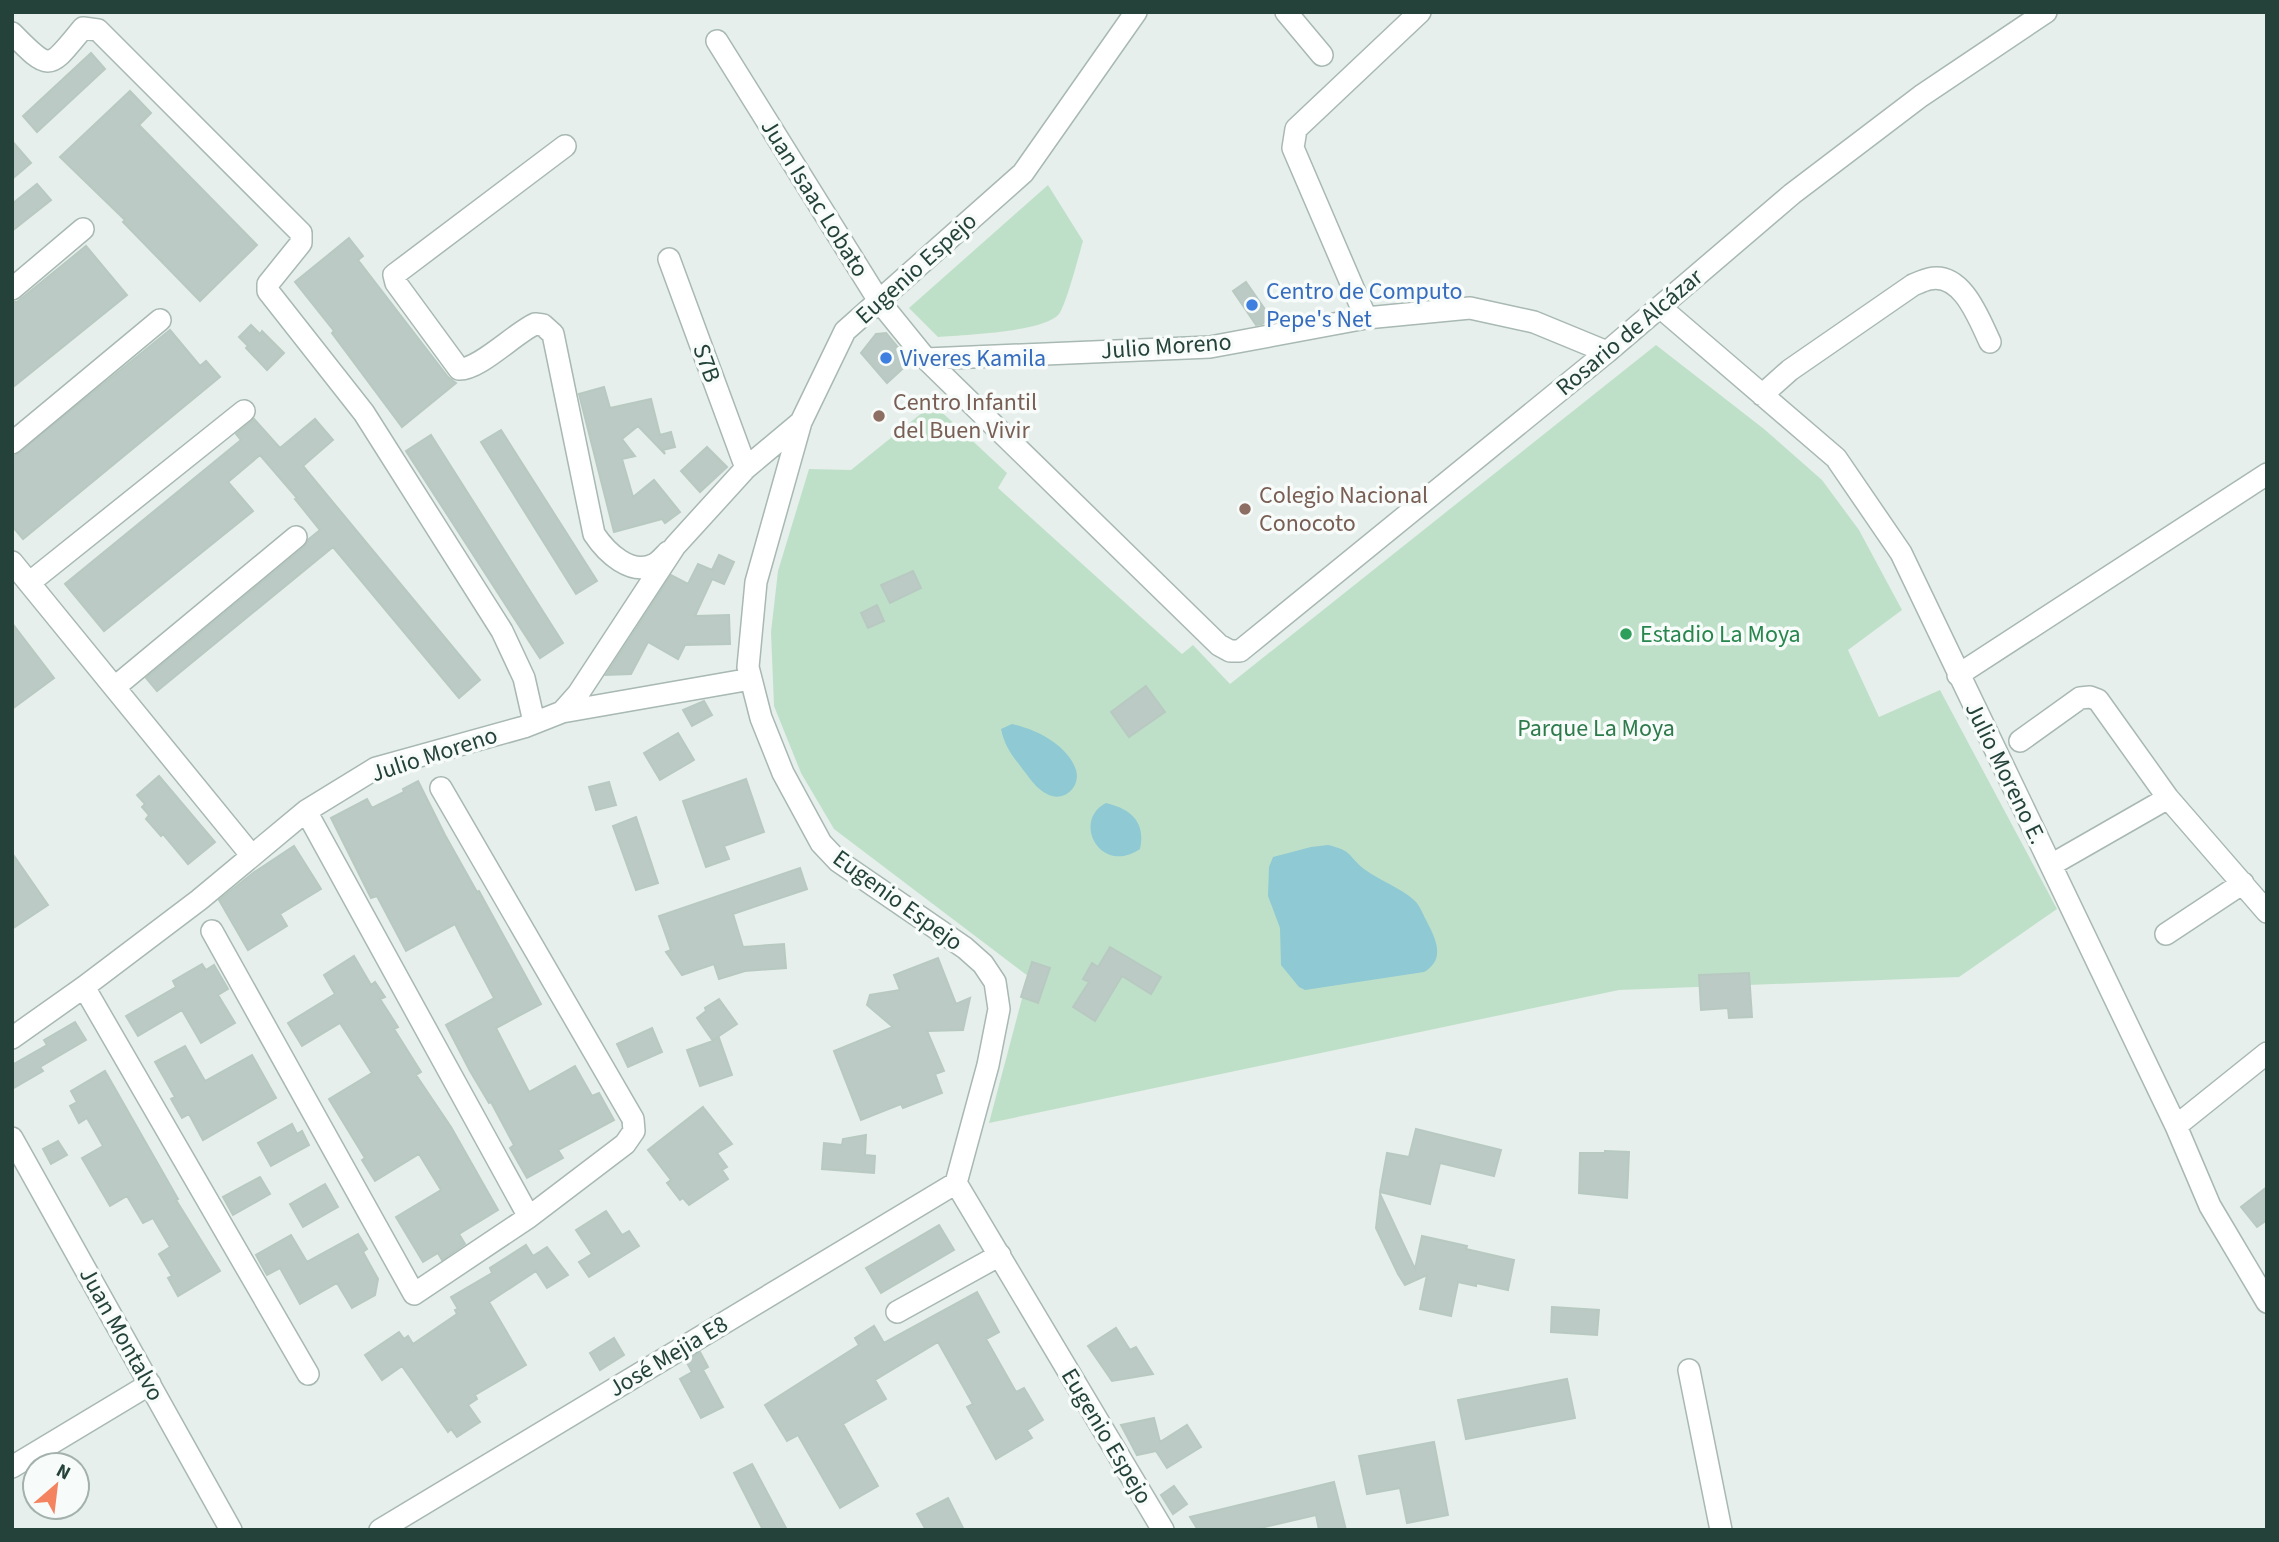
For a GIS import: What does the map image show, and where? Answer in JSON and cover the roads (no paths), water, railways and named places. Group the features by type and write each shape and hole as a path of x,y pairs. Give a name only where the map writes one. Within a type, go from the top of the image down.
{"street":[{"name":"Eugenio Espejo","path":"1136,12 1023,173 845,331 801,422 756,582 748,667 761,718 783,773 821,844 838,862 965,948 983,964 995,982 999,1009 988,1065 956,1183 1163,1530"},
{"path":"1286,12 1322,55"},
{"path":"1366,318 1293,148 1294,135 1296,129 1420,12"},
{"name":"Rosario de Alcázar","path":"1219,645 1230,651 1240,651 1607,352 1803,186 1921,96 2046,12"},
{"path":"12,33 38,60 48,62 58,58 83,28 98,30 301,233 301,243 268,284 268,291 364,413 502,631 524,678 534,723"},
{"name":"Juan Isaac Lobato","path":"717,41 879,300 926,359 1219,645"},
{"path":"565,146 394,275 396,283 459,369 466,369 477,363 535,324 549,329 594,534 602,546 630,567 655,564 675,546"},
{"path":"12,289 83,229"},
{"name":"S7B","path":"669,258 746,468"},
{"path":"1762,395 1790,370 1913,285 1931,278 1948,280 1961,291 1990,342"},
{"name":"Julio Moreno E.","path":"1660,307 1836,458 1901,553 2176,1126 2210,1206 2267,1302"},
{"name":"Julio Moreno","path":"926,359 1210,347 1366,318 1470,308 1534,322 1607,352"},
{"path":"12,443 160,320"},
{"path":"29,583 244,411"},
{"name":"Julio Moreno","path":"12,1038 199,900 306,811 376,768 534,723 562,712 578,694 675,546 746,468 801,422"},
{"path":"1958,675 2267,474"},
{"path":"115,687 296,537"},
{"path":"12,562 252,856"},
{"path":"562,712 751,679"},
{"path":"2020,741 2080,698 2098,700 2168,798 2267,912"},
{"path":"212,931 414,1294 529,1217 625,1144 634,1131 633,1119 441,788"},
{"path":"2051,865 2168,798"},
{"path":"306,811 529,1217"},
{"path":"2166,934 2243,883"},
{"path":"84,987 308,1374"},
{"path":"2176,1126 2267,1053"},
{"name":"Juan Montalvo","path":"12,1138 231,1530"},
{"name":"José Mejia E8","path":"380,1530 956,1183"},
{"path":"897,1312 999,1255"},
{"path":"1689,1370 1721,1530"},
{"path":"12,1466 150,1384"}],"water":[{"path":"1012,724 1041,734 1066,753 1072,761 1077,777 1069,792 1059,797 1037,787 1010,751 1003,736 1001,729"},
{"path":"1106,803 1123,809 1135,818 1141,831 1140,849 1126,856 1113,856 1095,843 1091,822 1096,811"},
{"path":"1328,845 1346,852 1364,869 1417,903 1436,941 1437,955 1431,967 1424,972 1305,990 1299,987 1281,965 1280,928 1268,896 1269,867 1273,857"}],"place":[{"name":"Centro de Computo Pepe's Net","path":"1252,305"},
{"name":"Viveres Kamila","path":"886,358"},
{"name":"Centro Infantil del Buen Vivir","path":"879,416"},
{"name":"Colegio Nacional Conocoto","path":"1245,509"},
{"name":"Estadio La Moya","path":"1626,634"}],"park label":[{"name":"Parque La Moya","path":"1596,728"}]}
